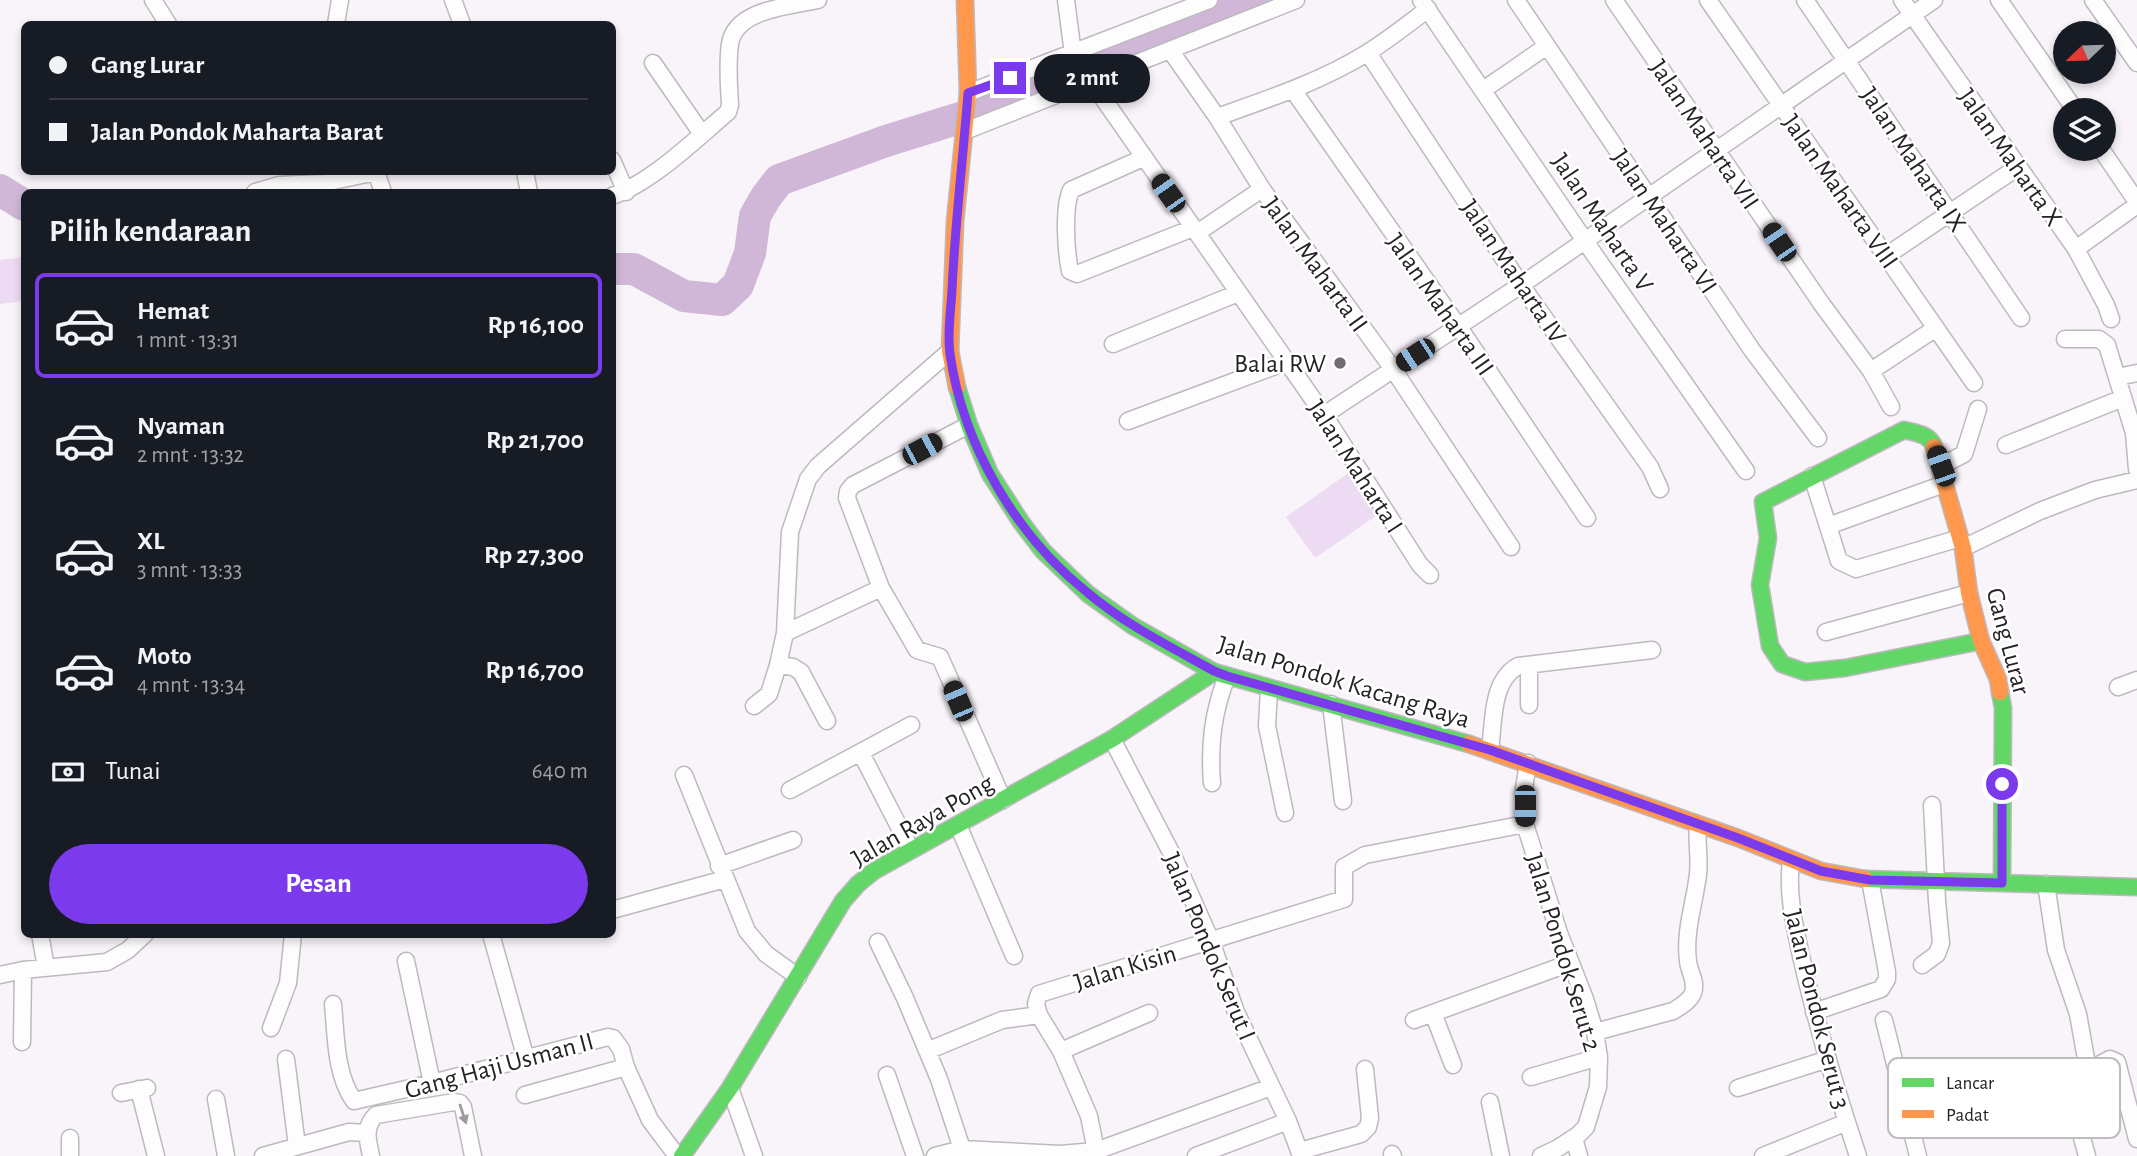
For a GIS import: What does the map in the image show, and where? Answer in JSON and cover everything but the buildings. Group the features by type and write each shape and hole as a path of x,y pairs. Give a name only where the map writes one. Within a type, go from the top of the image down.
{"street":[{"path":"153,0 166,21"},
{"path":"336,21 340,0"},
{"path":"453,0 461,21"},
{"path":"615,175 619,194 728,112 730,41 737,26 750,18 818,0"},
{"name":"Jalan Pondok Kacang Raya","path":"965,0 967,99 955,222 950,351 959,395 990,474 1021,522 1069,577 1133,626 1221,674 1490,750 1821,871 1870,880 2137,887"},
{"path":"1066,0 1073,54"},
{"path":"967,99 1209,0"},
{"path":"965,129 1296,0"},
{"name":"Jalan Maharta VI","path":"1516,0 1752,350 1818,438"},
{"name":"Jalan Maharta VII","path":"1614,0 1821,303 1871,371 1891,407"},
{"name":"Jalan Maharta VIII","path":"1708,0 1974,383"},
{"name":"Jalan Maharta IX","path":"1805,0 2021,318"},
{"name":"Jalan Maharta X","path":"1902,0 2076,249 2111,319"},
{"path":"1324,415 1521,285 1934,0"},
{"path":"1999,0 2067,98"},
{"path":"2093,0 2137,63"},
{"path":"1217,117 1293,90 1368,53 1425,5"},
{"name":"Jalan Maharta V","path":"1425,5 1585,241 1746,471"},
{"path":"1483,89 1547,46"},
{"name":"Jalan Maharta II","path":"1170,50 1217,117 1262,189 1393,369 1511,547"},
{"name":"Jalan Maharta IV","path":"1368,53 1521,285 1650,467 1659,481 1660,489"},
{"path":"653,63 702,134"},
{"name":"Jalan Maharta I","path":"1091,81 1324,415 1420,565 1430,575"},
{"name":"Jalan Maharta III","path":"1293,90 1458,326 1587,519"},
{"path":"1143,158 1071,190 1068,196 1067,233 1070,271 1077,274 1195,231 1262,189"},
{"path":"2076,249 2137,203 2109,161"},
{"path":"1886,256 2018,167"},
{"path":"267,189 324,183 362,175"},
{"path":"1113,344 1238,293"},
{"path":"1871,371 1936,328"},
{"path":"2066,339 2099,338 2107,345 2134,433 2137,468"},
{"path":"754,706 769,694 778,665 785,633 790,532 808,480 818,466 950,351"},
{"path":"1128,421 1286,362"},
{"path":"2117,377 2137,373"},
{"path":"2006,445 2123,398"},
{"path":"1941,466 1964,454 1978,409"},
{"path":"969,425 853,485 847,498 881,587 912,643 922,652 936,654 942,662 1003,800"},
{"name":"Gang Lurar","path":"1981,641 1845,668 1805,672 1782,664 1770,646 1760,585 1768,538 1763,502 1904,430 1925,436 1932,442 1962,543 1969,593 1981,641 1998,679 2003,708 2002,883"},
{"path":"1812,476 1839,561 1856,569 1962,543 2095,490 2137,480"},
{"path":"1828,526 1944,484"},
{"path":"785,633 881,587"},
{"path":"1826,632 1969,593"},
{"path":"1490,750 1499,685 1507,673 1518,666 1652,650"},
{"path":"778,665 793,667 801,672 827,721"},
{"path":"1529,705 1530,665"},
{"path":"1212,783 1209,751 1221,674"},
{"name":"Jalan Raya Pong","path":"682,1156 730,1088 843,901 858,884 874,871 1112,739 1221,674"},
{"path":"2118,687 2137,680"},
{"path":"1269,689 1267,726 1285,813"},
{"path":"1331,704 1343,801"},
{"path":"790,790 911,725"},
{"name":"Jalan Pondok Serut I","path":"1112,739 1175,860 1211,940 1236,1012 1301,1153"},
{"path":"860,753 911,850"},
{"name":"Jalan Pondok Serut 2","path":"1528,763 1524,788 1525,824 1595,1032 1599,1057 1598,1087 1586,1127 1574,1138 1541,1156"},
{"path":"684,775 747,931 757,945 798,977"},
{"path":"1922,964 1937,954 1941,943 1932,805"},
{"name":"Jalan Kisin","path":"1039,1015 1036,1004 1039,995 1344,899 1344,867 1365,855 1525,824"},
{"path":"958,825 1014,956"},
{"path":"1595,1032 1673,1011 1693,994 1695,983 1688,960 1691,906 1698,873 1698,825"},
{"path":"616,909 722,873 793,840"},
{"name":"Jalan Pondok Serut 3","path":"1791,861 1791,907 1814,1012 1858,1156"},
{"path":"1814,1012 1881,989 1885,984 1887,972 1870,880"},
{"path":"2046,884 2056,950 2078,1014 2086,1058"},
{"path":"41,938 46,967"},
{"path":"0,975 46,967 107,962 128,950 141,938"},
{"path":"271,1028 288,983 293,938"},
{"path":"492,938 526,1059"},
{"path":"878,942 939,1079 962,1149"},
{"path":"405,961 432,1083"},
{"path":"1414,1020 1570,963"},
{"path":"22,1042 23,970"},
{"name":"Gang Haji Usman II","path":"333,1004 341,1070 354,1101 608,1037 613,1038 619,1043 626,1067 650,1120 677,1156"},
{"path":"1061,1051 1149,1013"},
{"path":"1433,1013 1453,1065"},
{"path":"927,1051 1002,1020 1039,1015 1061,1051 1089,1116 1096,1154"},
{"path":"1884,1020 1894,1058"},
{"path":"1531,1077 1599,1057"},
{"path":"286,1059 297,1146"},
{"path":"1738,1088 1828,1059"},
{"path":"526,1095 626,1067"},
{"path":"1301,1153 1361,1134 1368,1127 1370,1118 1365,1069"},
{"path":"2120,1074 2137,1139"},
{"path":"887,1075 915,1156"},
{"path":"935,1156 962,1149 1009,1153 1096,1154 1270,1087"},
{"path":"121,1093 144,1088 156,1156"},
{"path":"730,1088 754,1156"},
{"path":"216,1099 226,1156"},
{"path":"371,1156 366,1133 370,1121 376,1115 454,1102 463,1107 473,1156"},
{"path":"1490,1102 1501,1156"},
{"path":"1196,1156 1288,1121"},
{"path":"1763,1156 1847,1122"},
{"path":"263,1156 349,1132 366,1133"},
{"path":"70,1138 70,1156"},
{"path":"1574,1138 1580,1156"},
{"path":"1914,1138 1918,1156"},
{"path":"2082,1138 2087,1156"}],"shaded area":[{"path":"21,257 21,301 0,304 0,260"},
{"path":"1354,469 1383,511 1315,558 1286,517"}],"waterway":[{"path":"616,269 634,269 684,296 722,300 738,285 750,253 755,216 779,180 886,141 1008,103 1262,0"},
{"path":"0,190 21,203"}],"traffic: fast":[{"path":"957,387 969,425 990,474 1021,522 1043,551 1088,594 1133,626 1214,672 1469,744"},
{"path":"1934,447 1926,437 1904,430 1763,502 1768,538 1760,585 1770,646 1782,664 1805,672 1845,668 1981,641"},
{"path":"682,1156 730,1088 843,901 858,884 874,871 1112,739 1214,672"},
{"path":"2000,692 2003,708 2002,883"},
{"path":"1865,879 2137,887"}],"traffic: slow":[{"path":"957,387 950,351 955,222 968,93 965,0"},
{"path":"1934,447 1963,548 1969,593 1981,641 1998,679 2000,692"},
{"path":"1469,744 1738,838 1821,871 1865,879"}],"place":[{"name":"Balai RW","path":"1340,363"}],"route":[{"path":"1010,78 968,93 955,222 950,351 959,395 990,474 1021,522 1044,551 1088,594 1133,626 1227,676 1490,750 1738,838 1821,871 1870,880 2002,883 2002,784"}]}
